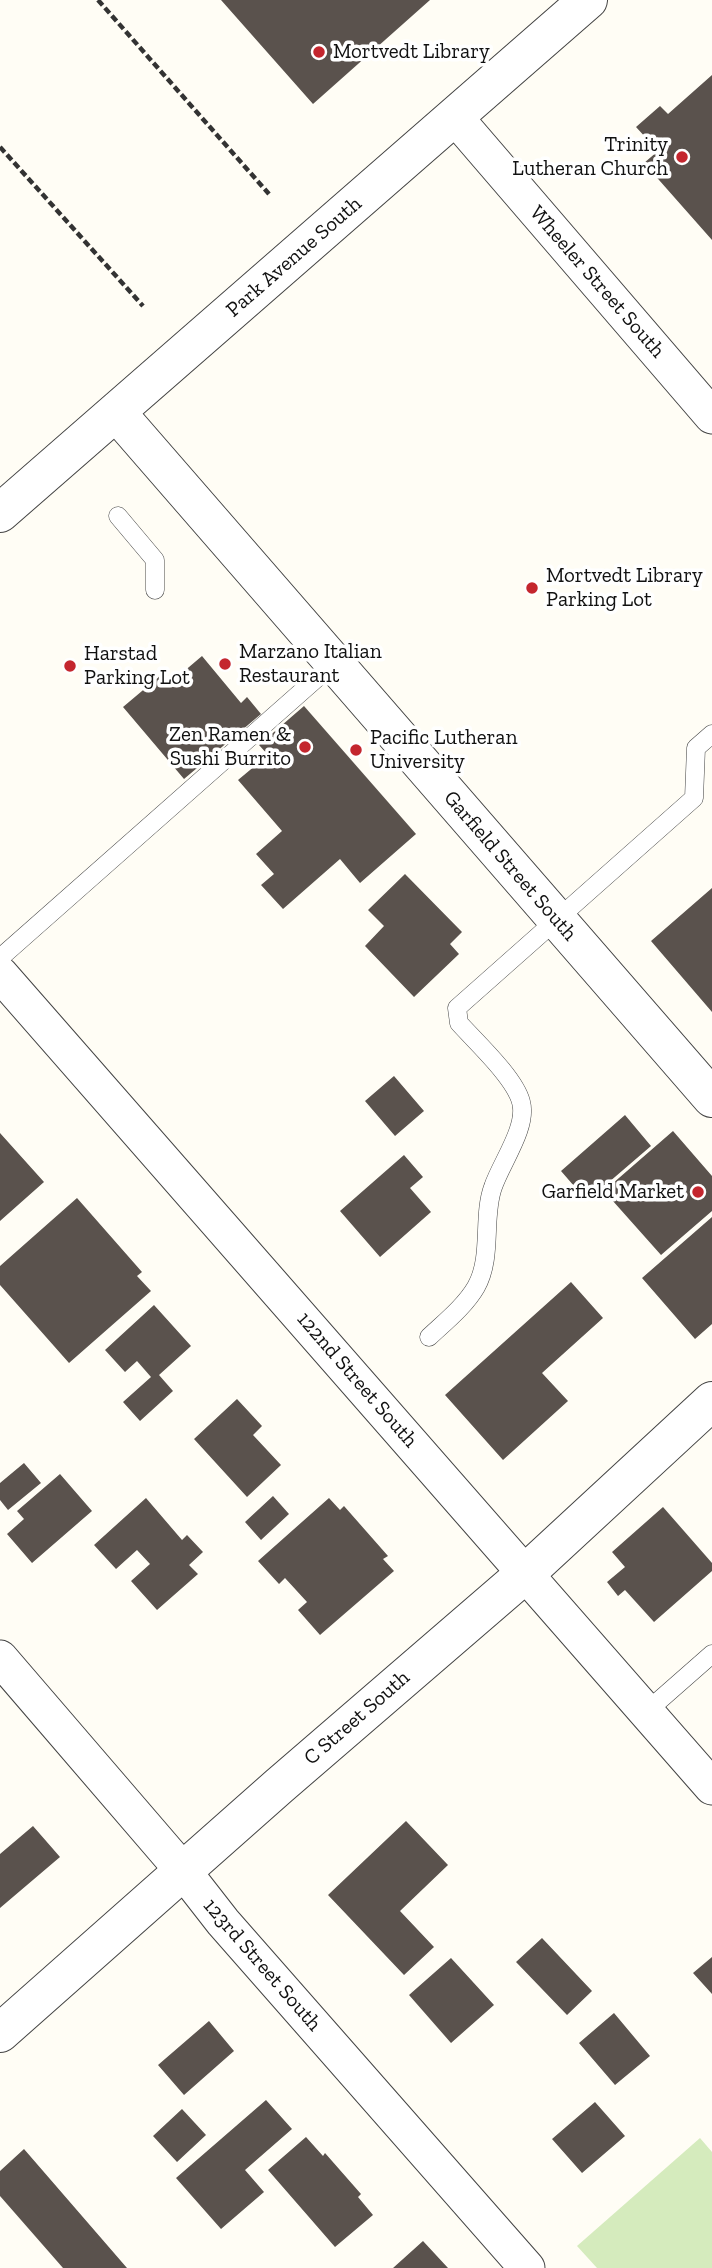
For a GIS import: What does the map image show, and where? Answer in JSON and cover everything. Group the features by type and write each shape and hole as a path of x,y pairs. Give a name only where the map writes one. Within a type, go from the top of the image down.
{"street":[{"name":"Park Avenue South","path":"0,513 588,0"},
{"name":"Wheeler Street South","path":"454,117 712,416"},
{"name":"Garfield Street South","path":"116,412 712,1098"},
{"name":"122nd Street South","path":"0,974 712,1787"},
{"name":"C Street South","path":"0,2033 279,1786 526,1573 712,1401"},
{"name":"123rd Street South","path":"0,1658 184,1872 223,1922 527,2268"}],"lane":[{"path":"118,516 155,560 155,590"},
{"path":"0,958 334,663"},
{"path":"429,1337 477,1286 485,1260 492,1189 521,1123 522,1105 517,1089 459,1023 457,1009 694,798 696,748 712,734"},
{"path":"646,1712 712,1654"}],"path":[{"path":"98,0 269,194"},
{"path":"0,147 143,306"}],"green space":[{"path":"700,2138 712,2152 712,2268 597,2268 577,2246"}],"building":[{"name":"Mortvedt Library","path":"221,0 430,0 313,104"},
{"name":"Trinity Lutheran Church","path":"712,75 712,240 644,163 658,151 636,127 660,106 668,114"},
{"path":"202,656 241,703 247,697 261,714 184,779 123,707 161,675 169,684"},
{"path":"304,706 416,834 360,883 340,859 283,909 261,885 274,874 256,854 282,831 238,780 268,755 259,745"},
{"path":"405,874 462,932 450,944 459,954 414,997 365,946 384,926 368,910"},
{"path":"712,888 712,1012 651,941"},
{"path":"394,1076 424,1111 395,1136 365,1101"},
{"path":"625,1115 651,1146 587,1201 561,1171"},
{"path":"673,1131 712,1176 712,1211 661,1255 604,1191"},
{"path":"0,1133 44,1182 0,1221"},
{"path":"404,1155 423,1177 410,1188 431,1212 380,1257 340,1211"},
{"path":"77,1198 142,1272 137,1276 151,1291 69,1363 0,1285 0,1266"},
{"path":"712,1217 712,1324 695,1339 642,1278"},
{"path":"571,1282 603,1318 542,1373 568,1401 503,1460 445,1395"},
{"path":"154,1305 191,1346 159,1375 173,1391 140,1421 123,1402 151,1377 137,1361 125,1372 105,1350"},
{"path":"237,1399 262,1426 253,1435 281,1465 247,1497 194,1439"},
{"path":"24,1463 41,1483 8,1510 0,1500 0,1483"},
{"path":"60,1474 92,1511 32,1563 7,1534 24,1519 17,1511"},
{"path":"273,1496 289,1514 261,1540 245,1522"},
{"path":"146,1498 182,1540 187,1535 203,1552 189,1565 198,1574 157,1610 131,1581 150,1564 137,1550 116,1569 94,1545"},
{"path":"329,1498 340,1510 344,1506 388,1556 383,1559 394,1571 320,1635 298,1610 307,1602 285,1578 279,1584 258,1561"},
{"path":"663,1507 712,1563 712,1571 654,1622 625,1590 618,1596 607,1582 625,1567 612,1552"},
{"path":"406,1821 448,1865 400,1911 434,1947 404,1975 328,1895"},
{"path":"33,1826 60,1857 0,1908 0,1854"},
{"path":"542,1938 592,1991 567,2015 516,1962"},
{"path":"712,1957 712,1994 693,1973"},
{"path":"451,1958 494,2005 451,2043 409,1995"},
{"path":"614,2013 650,2056 615,2085 579,2043"},
{"path":"209,2021 234,2051 184,2095 158,2065"},
{"path":"266,2100 292,2129 245,2170 264,2192 221,2229 176,2178"},
{"path":"595,2102 625,2136 582,2173 552,2139"},
{"path":"182,2109 206,2135 177,2162 153,2136"},
{"path":"306,2137 323,2156 325,2153 361,2194 358,2197 373,2215 335,2247 268,2170"},
{"path":"24,2149 127,2268 63,2268 0,2196 0,2171"},
{"path":"423,2241 448,2268 393,2268"}],"place":[{"name":"Mortvedt Library","path":"319,52"},
{"name":"Trinity Lutheran Church","path":"682,157"},
{"name":"Mortvedt Library Parking Lot","path":"532,588"},
{"name":"Marzano Italian Restaurant","path":"225,664"},
{"name":"Harstad Parking Lot","path":"70,666"},
{"name":"Zen Ramen & Sushi Burrito","path":"305,747"},
{"name":"Pacific Lutheran University","path":"356,750"},
{"name":"Garfield Market","path":"698,1192"}]}
